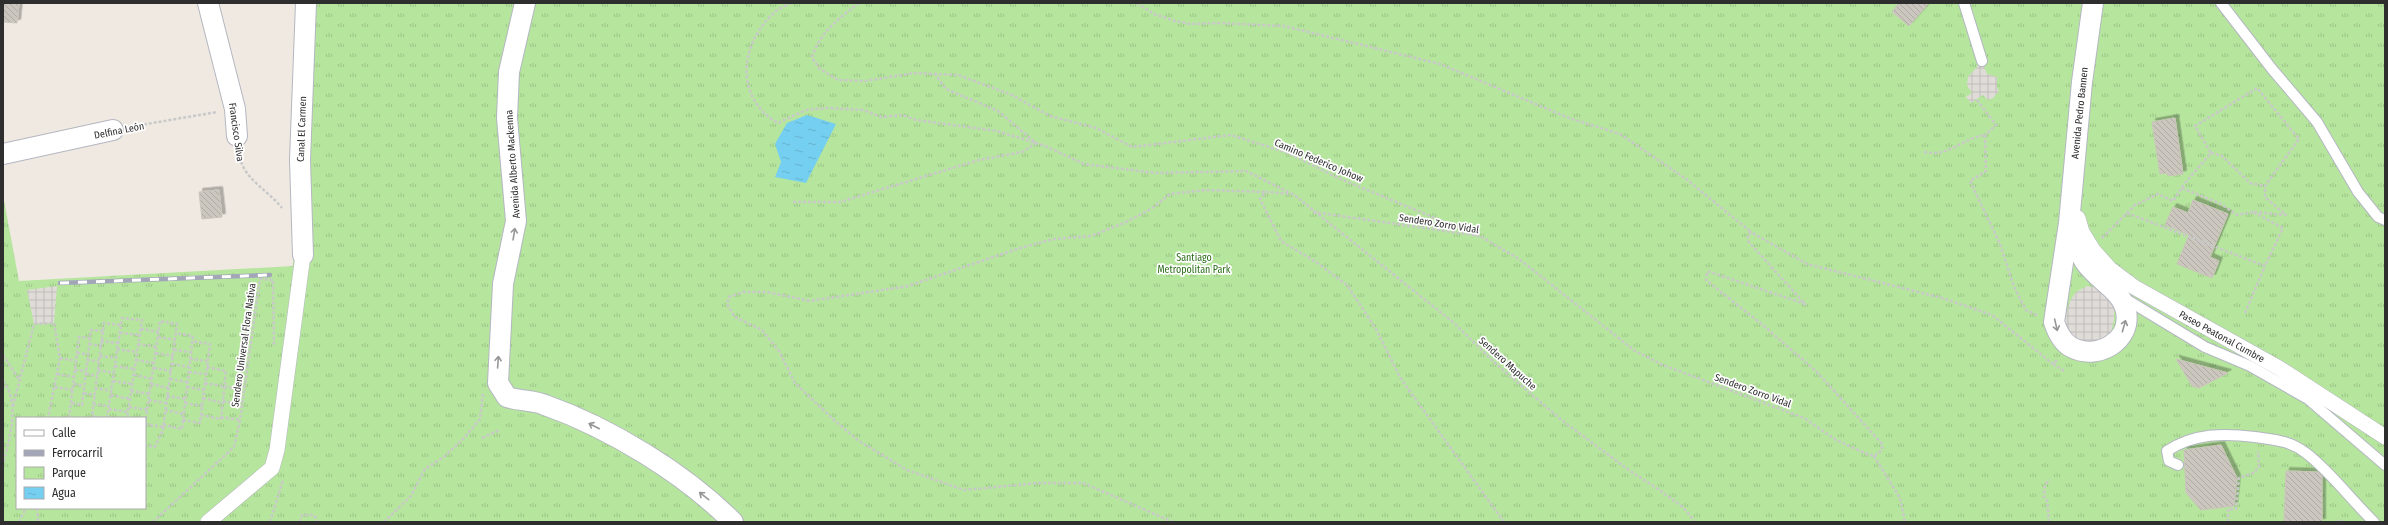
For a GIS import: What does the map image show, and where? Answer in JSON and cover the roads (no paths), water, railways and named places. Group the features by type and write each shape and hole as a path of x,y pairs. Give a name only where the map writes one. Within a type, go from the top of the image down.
{"street":[{"name":"Francisco Silva","path":"208,3 235,109 237,136"},
{"name":"Canal El Carmen","path":"303,255 300,160 306,3"},
{"name":"Avenida Alberto Mackenna","path":"525,3 509,72 507,118 516,221 504,284 498,383 507,397 545,405 572,415 655,461 710,500 733,522"},
{"name":"Avenida Pedro Bannen","path":"2074,220 2085,262 2097,276 2120,296 2126,318 2123,331 2118,340 2106,350 2095,352 2083,351 2070,347 2058,334 2054,322 2059,286 2074,220 2082,82 2093,3"},
{"name":"Delfina León","path":"3,154 113,130"},
{"name":"Paseo Peatonal Cumbre","path":"2074,220 2093,250 2110,269 2134,287 2279,368 2385,437"},
{"path":"208,522 272,468 277,450 303,255"},
{"path":"2059,286 2075,276 2087,274 2097,276"}],"lane":[{"path":"1964,3 1982,61"},
{"path":"2221,3 2255,49 2317,122 2358,192 2378,217 2385,220"},
{"path":"2120,296 2205,347 2250,366 2308,399 2385,465"},
{"path":"2178,465 2169,461 2167,451 2193,439 2213,434 2280,439 2291,443 2318,462 2374,522"}],"water":[{"path":"807,115 836,124 806,183 775,177 781,162 775,144 787,123"}],"railway":[{"path":"60,283 270,275"}],"park label":[{"name":"Santiago Metropolitan Park","path":"1194,262"}]}
